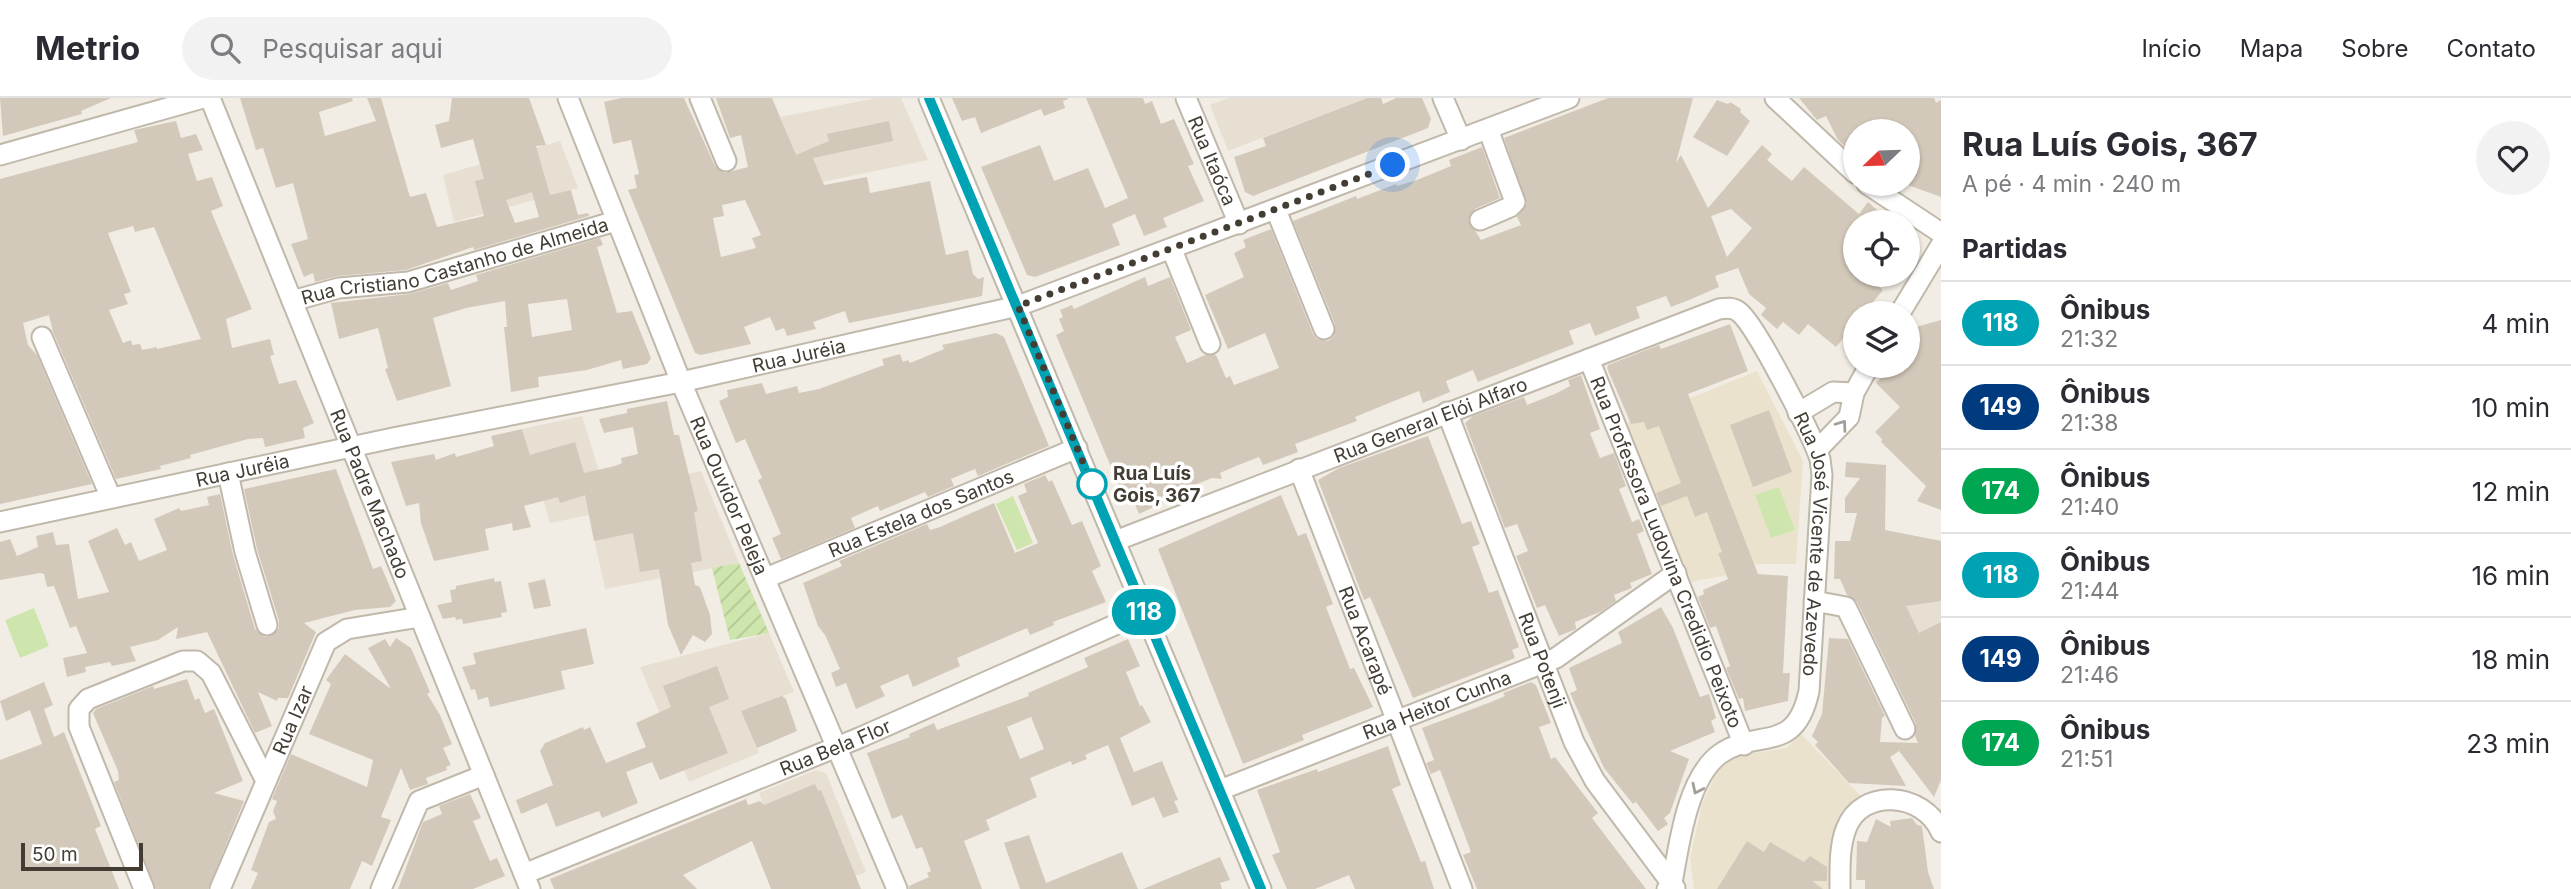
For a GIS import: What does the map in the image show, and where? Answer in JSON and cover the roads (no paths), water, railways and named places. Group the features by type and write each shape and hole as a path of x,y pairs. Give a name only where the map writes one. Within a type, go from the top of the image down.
{"street":[{"path":"0,155 203,98"},
{"name":"Rua Padre Machado","path":"210,98 527,881"},
{"name":"Rua Ouvidor Peleja","path":"568,98 681,382 897,889"},
{"path":"700,98 726,161"},
{"path":"929,98 1261,889"},
{"name":"Rua Itaóca","path":"1186,98 1239,224"},
{"path":"1443,98 1461,140"},
{"name":"Rua Juréia","path":"0,522 352,447 681,382 1018,306 1569,98"},
{"path":"1775,98 1843,162"},
{"path":"1480,220 1510,207 1515,202 1488,130"},
{"path":"1885,196 1941,233"},
{"path":"1276,209 1324,329"},
{"name":"Rua Cristiano Castanho de Almeida","path":"292,302 339,288 408,282 616,221"},
{"path":"1907,301 1941,244"},
{"path":"1172,250 1210,344"},
{"name":"Rua General Elói Alfaro","path":"1115,541 1719,309 1733,309 1744,317"},
{"name":"Rua José Vicente de Azevedo","path":"1671,887 1685,820 1698,785 1720,754 1780,735 1794,726 1805,710 1822,475 1817,450 1744,317"},
{"path":"42,337 111,498"},
{"name":"Rua Professora Ludovina Credidio Peixoto","path":"1589,359 1744,745"},
{"path":"1817,450 1849,417 1854,393 1862,378"},
{"path":"1798,413 1833,392 1854,393"},
{"name":"Rua Potenji","path":"1447,412 1542,664 1574,741 1595,781 1671,887"},
{"name":"Rua Estela dos Santos","path":"766,578 1077,448"},
{"name":"Rua Acarapé","path":"1298,469 1462,889"},
{"path":"228,473 246,559 267,625"},
{"name":"Rua Heitor Cunha","path":"1220,790 1542,664 1585,639 1676,573"},
{"path":"1814,600 1846,607 1905,729"},
{"name":"Rua Bela Flor","path":"527,881 1144,612"},
{"name":"Rua Izar","path":"220,889 326,642 347,629 420,617"},
{"path":"144,889 79,727 79,709 88,699 183,661 198,661 211,673 265,781"},
{"path":"381,889 419,801 484,775"},
{"path":"1840,889 1846,827 1863,808 1891,800 1919,804 1931,815 1941,832"}],"place":[{"name":"Rua Luís Gois, 367","path":"1092,484"}]}
